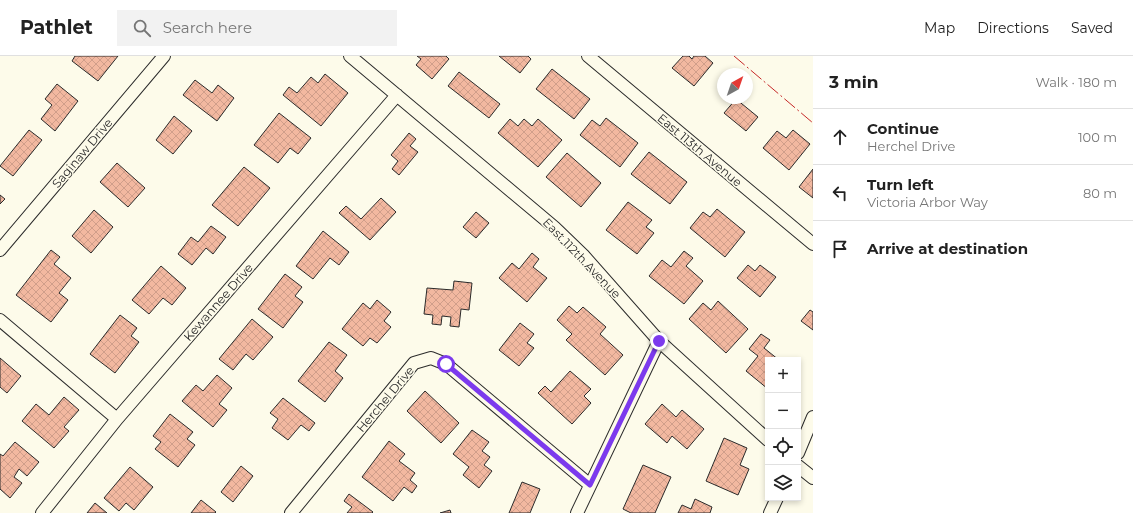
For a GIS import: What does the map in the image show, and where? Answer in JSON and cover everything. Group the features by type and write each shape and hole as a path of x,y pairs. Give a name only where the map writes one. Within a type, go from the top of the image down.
{"street":[{"name":"Saginaw Drive","path":"0,250 164,56"},
{"name":"East 112th Avenue","path":"350,56 554,227 582,255 659,341 765,437"},
{"name":"East 113th Avenue","path":"588,56 813,244"},
{"name":"Kewannee Drive","path":"42,513 117,419 397,95"},
{"path":"0,320 117,419"},
{"path":"577,513 659,341"},
{"name":"Herchel Drive","path":"291,513 414,363 431,358 446,364 590,485"},
{"path":"801,446 813,417"},
{"path":"801,468 813,478"},
{"path":"770,513 776,501"}],"building":[{"path":"75,56 118,56 98,81 72,61"},
{"path":"417,56 446,56 449,59 432,79 416,65 421,59"},
{"path":"499,56 528,56 531,59 520,73"},
{"path":"683,56 689,56 692,59 694,56 705,56 713,63 694,86 672,68"},
{"path":"552,69 590,99 574,119 536,89"},
{"path":"459,72 500,104 489,118 448,86"},
{"path":"325,74 348,93 321,126 283,95 289,87 297,93 311,77 318,83"},
{"path":"195,80 212,93 218,85 234,98 217,121 183,95"},
{"path":"57,84 78,101 55,131 41,119 52,105 45,99"},
{"path":"732,104 742,104 758,117 746,131 724,113"},
{"path":"279,113 311,138 298,154 290,148 278,163 254,145"},
{"path":"174,116 192,131 173,154 156,140"},
{"path":"606,118 638,143 620,167 580,135 592,120 600,126"},
{"path":"510,119 518,126 524,119 532,126 538,119 562,140 538,167 498,133"},
{"path":"29,130 42,140 13,176 0,166"},
{"path":"793,130 810,144 789,170 763,148 777,131 786,138"},
{"path":"409,133 416,139 410,146 418,152 399,175 392,169 398,161 391,155"},
{"path":"649,152 687,182 670,204 631,174"},
{"path":"567,153 601,183 581,207 546,177"},
{"path":"117,163 145,188 128,207 100,182"},
{"path":"244,167 270,188 238,226 212,205"},
{"path":"813,169 813,198 799,187"},
{"path":"0,195 5,199 0,204"},
{"path":"381,198 396,212 370,240 339,213 346,206 361,219"},
{"path":"628,202 652,220 646,227 654,233 637,254 606,230"},
{"path":"717,209 745,232 725,257 690,228 703,212 710,217"},
{"path":"94,210 113,227 91,253 72,236"},
{"path":"476,212 489,223 476,238 463,227"},
{"path":"211,226 226,237 213,254 206,248 192,265 178,254 191,237 198,242"},
{"path":"323,231 349,252 339,265 330,258 313,279 296,266"},
{"path":"51,250 60,257 54,264 71,278 59,293 68,300 51,322 16,295"},
{"path":"684,251 693,258 686,266 703,281 684,304 649,276 662,260 671,267"},
{"path":"532,253 539,259 533,267 547,278 527,302 499,278 512,263 519,269"},
{"path":"748,265 755,271 760,265 776,277 760,297 737,278"},
{"path":"161,266 186,288 172,305 163,298 149,314 132,300"},
{"path":"285,274 302,287 295,296 303,302 283,328 258,309"},
{"path":"454,281 472,283 469,310 461,309 459,327 450,326 451,317 442,316 441,325 432,324 433,315 424,314 427,288 453,290"},
{"path":"377,300 391,312 384,321 391,327 377,343 370,338 363,346 342,329 363,303 370,309"},
{"path":"718,301 748,329 726,353 689,319 703,303 711,310"},
{"path":"569,306 577,313 583,307 606,327 600,334 623,355 605,375 566,340 572,334 557,320"},
{"path":"810,310 813,312 813,330 801,321"},
{"path":"120,315 137,328 131,336 139,342 115,373 90,354"},
{"path":"252,319 273,337 253,360 246,354 233,370 219,359"},
{"path":"520,323 534,334 527,343 534,348 519,366 499,350"},
{"path":"761,334 770,340 764,348 775,357 765,357 765,387 746,371 758,356 749,349"},
{"path":"329,342 347,355 335,371 343,378 325,402 298,381"},
{"path":"0,358 21,376 7,393 0,387"},
{"path":"570,371 591,389 584,396 591,403 572,424 538,393 545,386 551,392"},
{"path":"217,375 232,388 219,404 227,410 213,427 182,401 196,385 203,391"},
{"path":"425,391 459,423 441,443 407,411"},
{"path":"64,397 79,410 64,427 69,431 54,448 22,421 36,404 49,415"},
{"path":"283,398 315,423 309,431 301,425 288,440 272,428 278,419 270,413"},
{"path":"662,404 676,417 682,410 704,429 687,449 672,436 667,443 645,424"},
{"path":"170,414 193,432 187,439 195,445 178,467 155,449 161,442 153,436"},
{"path":"472,430 489,442 482,451 490,457 484,465 492,471 479,488 463,475 469,467 453,454"},
{"path":"724,438 747,448 740,465 749,469 738,495 706,481"},
{"path":"389,441 405,454 399,461 415,473 410,480 417,486 412,493 404,487 393,501 362,477"},
{"path":"15,442 39,462 27,476 19,469 14,477 22,483 10,498 0,489 0,454 3,456"},
{"path":"643,465 671,477 655,513 631,513 623,509"},
{"path":"241,466 253,476 233,502 221,492"},
{"path":"130,467 153,487 134,510 126,503 119,511 104,498"},
{"path":"522,482 540,489 530,513 509,513"},
{"path":"349,494 373,512 347,513 352,507 344,501"},
{"path":"695,499 712,507 710,513 678,513 682,505 691,509"},
{"path":"201,500 216,512 191,513"},
{"path":"95,503 107,513 87,513"},
{"path":"450,510 451,513 440,513"}],"power":[{"path":"734,56 813,123"}],"route":[{"path":"446,364 590,485 659,341"}]}
